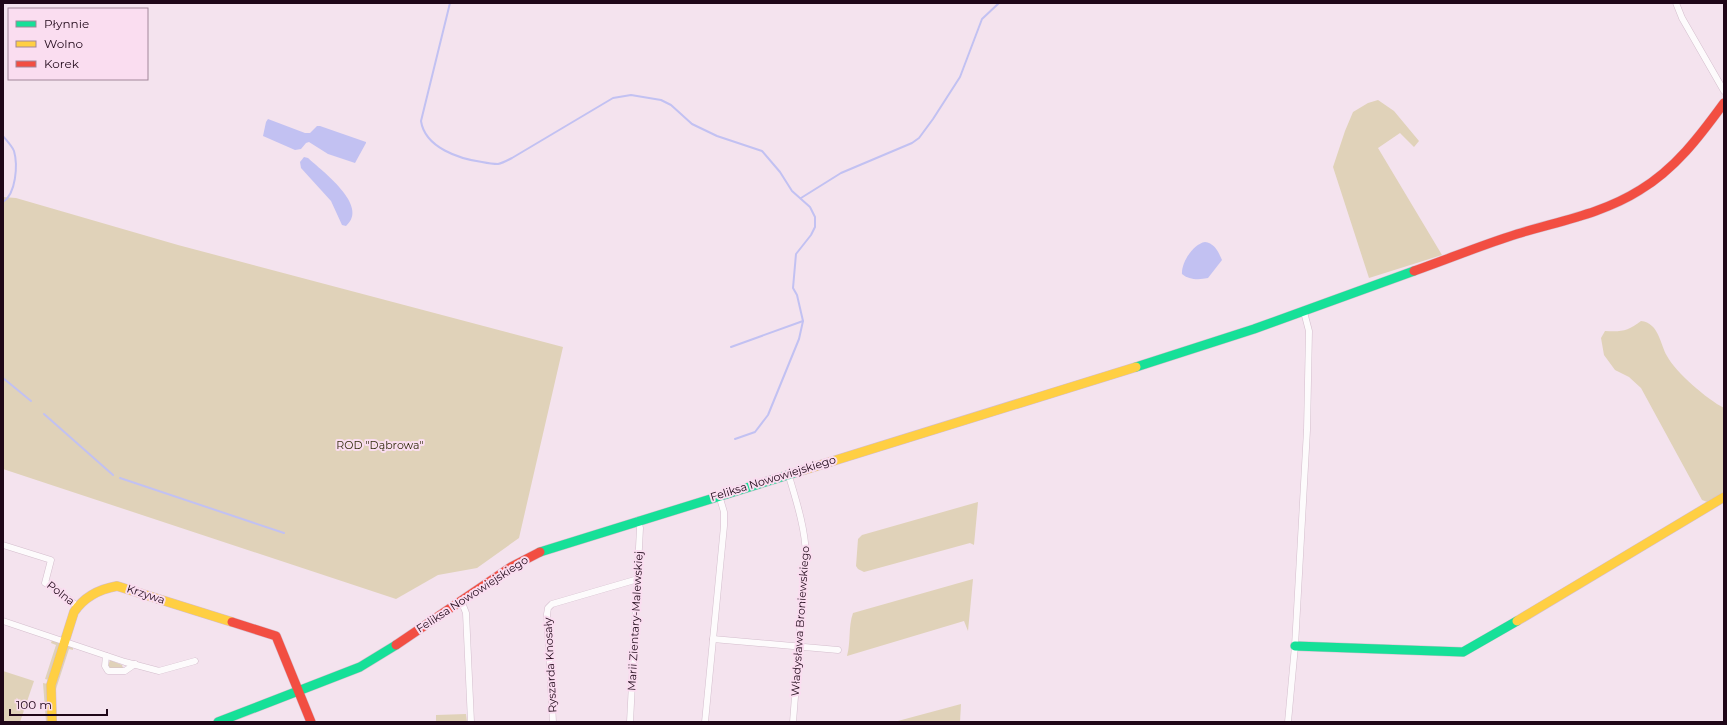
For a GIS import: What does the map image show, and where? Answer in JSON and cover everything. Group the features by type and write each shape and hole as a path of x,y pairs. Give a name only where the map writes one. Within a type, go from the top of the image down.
{"street":[{"path":"1676,3 1682,18 1724,91"},
{"name":"Feliksa Nowowiejskiego","path":"218,722 343,674 365,664 511,567 541,551 719,494 1219,341 1304,312 1501,240 1593,212 1625,199 1653,182 1676,163 1694,144 1724,103"},
{"path":"1288,722 1295,646 1308,430 1309,331 1304,312"},
{"name":"Władysława Broniewskiego","path":"788,473 806,542 793,722"},
{"path":"705,722 724,526 724,512 719,494"},
{"path":"1295,646 1463,652 1479,644 1724,497"},
{"name":"Marii Zientary-Malewskiej","path":"630,722 638,580 640,528 638,520"},
{"name":"Polna","path":"3,545 51,560 45,583 51,585 77,606"},
{"name":"Ryszarda Knosały","path":"552,722 547,614 548,608 552,604 638,580"},
{"name":"Krzywa","path":"77,606 100,591 110,587 119,586 271,634 278,639 311,722"},
{"path":"461,600 466,613 471,722"},
{"path":"52,722 51,685 72,616 77,606"},
{"path":"3,621 106,656 159,671 195,661"},
{"path":"713,639 838,650"},
{"path":"106,656 105,666 108,671 125,671 135,664"}],"green space":[{"path":"1378,100 1394,111 1419,141 1414,147 1400,133 1378,148 1442,255 1369,278 1333,167 1353,112 1368,103"},
{"name":"ROD \"Dąbrowa\"","path":"3,197 16,198 178,245 563,347 519,538 477,568 438,575 396,599 3,469"},
{"path":"1641,321 1652,326 1655,330 1667,356 1677,370 1701,392 1724,408 1724,494 1710,503 1702,500 1641,388 1629,377 1615,370 1604,355 1601,338 1605,331 1624,330"},
{"path":"978,502 974,545 970,543 864,572 856,566 858,539 862,535"},
{"path":"973,579 968,631 964,621 847,656 853,613"},
{"path":"52,640 58,642 60,645 49,680 45,679 56,645 51,643"},
{"path":"68,646 73,647 73,650 69,649 56,689 56,704 53,704 53,690"},
{"path":"110,660 122,665 123,668 109,668 108,666"},
{"path":"3,671 34,681 20,722 3,722"},
{"path":"43,683 48,684 50,722 46,722"},
{"path":"961,704 960,722 894,722"},
{"path":"466,714 467,722 436,722 436,715"}],"water":[{"path":"268,119 305,133 310,133 317,126 320,126 366,143 355,163 328,154 309,142 306,143 301,149 295,150 263,136"},
{"path":"304,157 308,158 333,180 348,199 352,209 352,218 346,226 342,225 331,201 301,168 300,162"},
{"path":"1205,242 1213,246 1222,260 1208,278 1194,279 1185,276 1182,274 1183,265 1192,250 1196,246"}],"waterway":[{"path":"450,3 421,121 424,130 436,145 454,155 464,158 492,164 500,164 613,98 631,95 661,100 671,105 692,124 717,136 762,151 780,172 792,191 810,207 815,217 815,227 811,235 796,254 793,288 797,295 803,321 799,339 768,415 755,432 735,439"},
{"path":"801,198 841,173 912,143 919,138 960,77 982,19 999,3"},
{"path":"3,136 14,151 16,164 15,179 11,193 3,202"},
{"path":"731,347 803,321"},
{"path":"3,378 31,401"},
{"path":"44,414 113,475"},
{"path":"120,478 284,533"}],"traffic: fast":[{"path":"1136,367 1254,329 1414,271"},
{"path":"540,552 804,470"},
{"path":"1295,646 1463,652 1517,621"},
{"path":"218,722 360,667 396,645"}],"traffic: slow":[{"path":"804,470 1136,367"},
{"path":"1517,621 1724,497"},
{"path":"52,722 51,685 74,612 93,594 117,586 232,622"}],"traffic: jam":[{"path":"1414,271 1504,238 1595,211 1626,198 1653,182 1676,162 1706,128 1724,103"},
{"path":"396,645 511,567 540,552"},
{"path":"232,622 276,636 311,722"}]}
